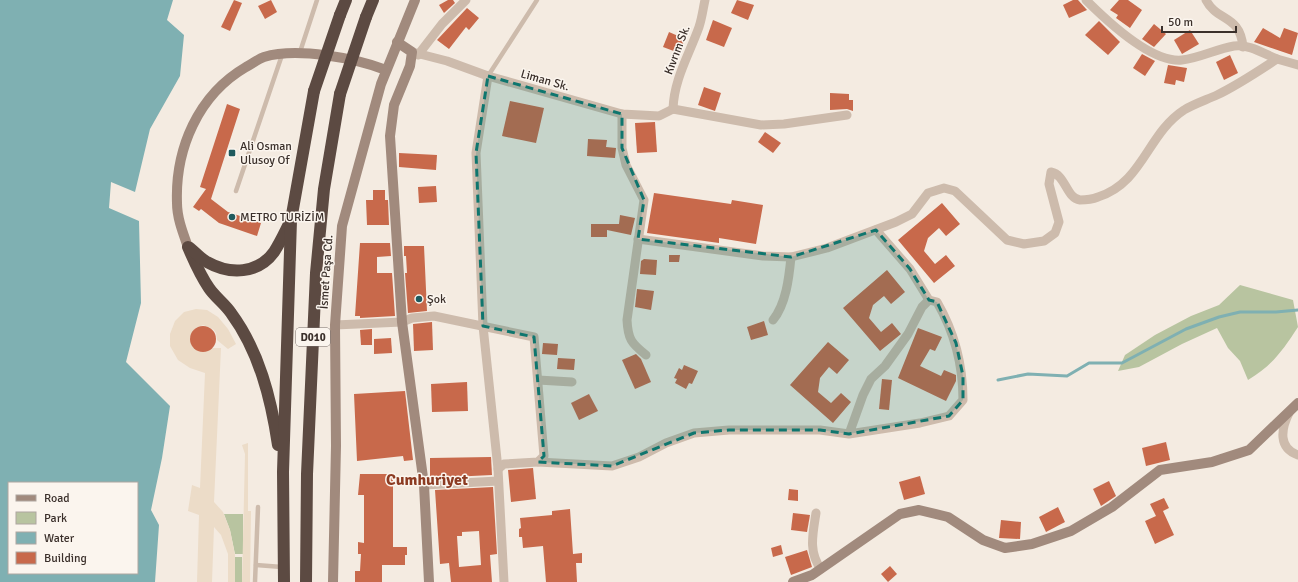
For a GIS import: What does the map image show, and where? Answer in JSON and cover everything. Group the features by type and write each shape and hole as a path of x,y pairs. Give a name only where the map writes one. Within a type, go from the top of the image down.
{"highway":[{"name":"D010","path":"284,582 283,472 291,220 314,91 346,0"},
{"name":"D010","path":"306,582 306,474 316,273 324,189 340,94 373,0"},
{"path":"188,247 206,262 225,270 243,270 259,266 274,253 291,220"},
{"path":"188,247 197,267 210,289 231,313 256,358 267,390 283,472"}],"street":[{"name":"İsmet Paşa Cd.","path":"333,582 336,446 335,326 342,226 386,70 415,0"},
{"path":"429,582 424,485 402,322 390,136 394,105 415,54 466,0"},
{"name":"Kıvrım Sk.","path":"673,109 673,94 685,59 699,26 705,0"},
{"path":"1086,0 1105,19 1136,42 1162,58 1180,60 1204,56 1235,46 1256,49 1277,59 1298,65"},
{"path":"1206,0 1209,5 1236,24 1242,34 1243,47"},
{"path":"397,42 415,54"},
{"path":"188,247 181,228 177,204 179,164 191,125 208,99 230,76 264,57 300,52 369,63 386,70"},
{"name":"Liman Sk.","path":"415,54 447,61 488,76 622,114 659,116 673,109"},
{"path":"638,239 763,256 791,257 827,248 876,230 912,214 928,194 944,188 955,191 1007,240 1024,244 1044,241 1055,234 1059,222 1049,184 1051,172 1057,173 1072,195 1079,200 1094,198 1111,193 1132,175 1169,122 1184,110 1246,79 1277,59"},
{"path":"488,76 476,153 483,326 498,469 504,582"},
{"path":"673,109 760,125 784,124 847,115"},
{"path":"622,114 622,148 626,164 644,200 627,320 628,335 634,346 646,355"},
{"path":"498,469 504,464 538,462 612,466 639,457 666,443 694,433 729,430 820,430 849,434 920,423 949,416 963,400 963,376 956,343 937,302 930,300 910,269 876,230"},
{"path":"773,320 780,311 790,272 791,257"},
{"path":"849,434 863,394 871,379 885,366 908,334 922,306 930,300"},
{"path":"335,326 402,322 412,318 434,316 534,337 544,456 538,462"},
{"path":"538,380 572,382"},
{"path":"1295,406 1283,424 1282,439 1285,447 1298,455"},
{"path":"793,582 812,575 900,514 919,510 948,518 983,540 1006,548 1032,544 1071,531 1112,507 1160,470 1212,462 1249,450 1295,406"},
{"path":"424,485 498,481"},
{"path":"816,513 812,550 815,561 821,569"}],"lane":[{"path":"300,52 317,0"},
{"path":"488,76 537,0"},
{"path":"236,191 282,55"},
{"path":"255,582 258,507"},
{"path":"256,565 284,567"}],"highlighted area":[{"path":"488,76 622,114 622,148 644,200 638,239 791,257 876,230 910,269 929,300 937,302 956,343 963,376 963,400 949,416 849,434 820,430 729,430 694,433 612,466 538,462 544,456 534,337 483,326 476,153"}],"green space":[{"path":"1240,285 1293,300 1298,327 1276,357 1256,375 1248,380 1240,361 1228,348 1217,328 1182,344 1139,367 1118,371 1125,355 1155,335 1191,316 1219,305"},
{"path":"224,514 243,514 243,554 235,554 230,530"},
{"path":"235,557 242,557 242,582 235,582"}],"shaded area":[{"path":"196,309 207,310 218,317 228,329 236,344 228,349 217,340 216,333 213,329 203,325 194,329 190,339 191,344 198,351 204,352 213,348 221,348 214,502 223,512 230,530 235,555 235,582 228,582 228,554 221,535 214,527 212,582 197,582 199,515 188,511 192,485 200,488 205,373 190,368 178,360 170,346 170,334 175,321 184,312"},
{"path":"248,443 248,511 251,511 250,582 242,582 245,454 242,445"}],"water":[{"path":"0,0 173,0 167,20 184,35 180,76 150,129 135,192 111,182 109,208 139,221 141,303 126,362 170,406 162,458 151,510 159,525 155,582 0,582"}],"building":[{"path":"234,0 242,3 230,31 221,27"},
{"path":"271,0 277,12 265,19 258,6"},
{"path":"448,0 453,0 455,3 444,13 439,5"},
{"path":"737,0 754,5 748,20 731,13"},
{"path":"1073,0 1078,0 1087,10 1069,18 1063,5"},
{"path":"1119,0 1128,0 1142,10 1130,28 1116,18 1118,15 1110,10"},
{"path":"467,8 479,18 469,30 466,27 449,49 437,40"},
{"path":"713,20 732,28 724,47 706,40"},
{"path":"1099,21 1120,42 1108,55 1085,35"},
{"path":"1154,24 1166,34 1154,47 1142,39"},
{"path":"1263,28 1280,38 1284,28 1298,33 1292,55 1254,42"},
{"path":"1190,30 1199,44 1182,54 1174,40"},
{"path":"669,32 685,39 679,53 663,47"},
{"path":"1142,54 1155,61 1145,76 1133,68"},
{"path":"1230,55 1238,73 1224,80 1216,62"},
{"path":"1168,65 1187,68 1184,82 1176,80 1175,85 1164,83"},
{"path":"704,87 721,93 715,111 698,105"},
{"path":"830,93 849,94 849,100 853,100 853,111 847,109 830,110"},
{"path":"510,101 544,108 536,143 502,136"},
{"path":"227,104 240,109 211,199 228,212 261,223 257,236 219,223 201,209 199,211 193,207 206,189 200,187"},
{"path":"655,122 657,152 637,153 635,123"},
{"path":"765,132 781,143 773,153 758,142"},
{"path":"588,139 607,140 606,147 616,148 615,158 587,156"},
{"path":"399,153 437,155 436,170 399,167"},
{"path":"436,186 437,202 419,203 418,187"},
{"path":"373,190 385,190 385,200 388,200 389,225 367,225 366,200 373,200"},
{"path":"654,193 731,204 732,200 763,205 756,244 719,238 719,243 647,233"},
{"path":"942,203 960,224 946,236 939,228 928,238 924,251 935,264 946,255 955,266 934,283 898,240"},
{"path":"620,215 635,218 631,235 607,230 607,237 591,237 591,224 619,224"},
{"path":"360,243 390,243 391,256 377,257 377,273 392,273 395,316 360,318 360,316 355,316"},
{"path":"404,246 424,246 427,311 408,313 405,273 407,273 406,256 404,256"},
{"path":"669,255 680,255 679,262 669,262"},
{"path":"644,259 657,260 656,275 640,274 641,261"},
{"path":"887,270 905,292 891,304 884,296 873,305 869,318 881,332 892,323 901,334 880,351 843,308"},
{"path":"637,289 654,291 651,310 635,307"},
{"path":"764,321 768,335 751,340 747,327"},
{"path":"432,322 433,350 414,351 413,324"},
{"path":"203,326 213,329 216,339 213,349 203,352 193,349 190,339 193,329"},
{"path":"918,328 942,337 935,351 930,349 920,366 941,376 944,370 956,375 956,381 946,401 898,378"},
{"path":"372,329 372,345 361,345 360,330"},
{"path":"391,338 392,353 374,354 374,339"},
{"path":"828,342 849,360 837,374 829,367 820,378 818,392 831,403 841,393 851,402 833,423 790,385"},
{"path":"543,343 558,344 557,355 542,354"},
{"path":"636,354 641,359 651,382 635,389 622,360"},
{"path":"558,358 575,359 574,370 557,369"},
{"path":"684,365 698,371 692,384 689,383 686,389 675,383 677,379 674,378 679,368 682,370"},
{"path":"882,379 892,380 889,410 879,409"},
{"path":"467,382 468,411 432,412 431,384"},
{"path":"405,391 413,460 404,461 403,456 357,461 354,394"},
{"path":"589,394 598,411 579,420 571,403"},
{"path":"1166,442 1170,460 1146,466 1142,448"},
{"path":"491,457 492,475 430,478 430,458"},
{"path":"533,468 536,499 511,502 508,470"},
{"path":"360,474 393,474 393,547 407,547 407,555 405,555 405,565 382,565 382,582 355,582 355,571 360,571 361,554 358,554 358,542 364,543 364,495 358,495"},
{"path":"920,476 925,494 904,500 899,482"},
{"path":"1109,481 1116,496 1101,506 1093,489"},
{"path":"493,487 497,554 490,555 492,582 451,582 449,563 440,564 435,490","holes":["479,531 481,565 459,567 457,536 462,536 462,532"]},
{"path":"789,489 798,490 798,501 788,500"},
{"path":"1164,498 1169,508 1163,511 1174,535 1155,544 1145,521 1156,516 1150,504"},
{"path":"1058,507 1065,522 1046,532 1039,517"},
{"path":"570,509 573,554 582,553 582,563 576,563 577,582 546,582 543,546 523,548 522,537 519,537 519,529 521,528 520,518 552,515 552,511"},
{"path":"793,513 810,515 807,532 791,530"},
{"path":"1001,520 1021,522 1020,539 999,538"},
{"path":"781,545 783,554 773,557 771,548"},
{"path":"807,550 812,567 791,575 785,557"},
{"path":"890,566 897,574 888,582 881,574"}],"waterway":[{"path":"998,380 1028,374 1067,376 1089,363 1122,363 1186,329 1219,317 1240,312 1276,312 1298,310"}],"place":[{"name":"Ali Osman Ulusoy Of","path":"232,153"},
{"name":"METRO TURİZİM","path":"232,217"},
{"name":"Şok","path":"419,299"}],"district":[{"name":"Cumhuriyet","path":"427,479"}]}
